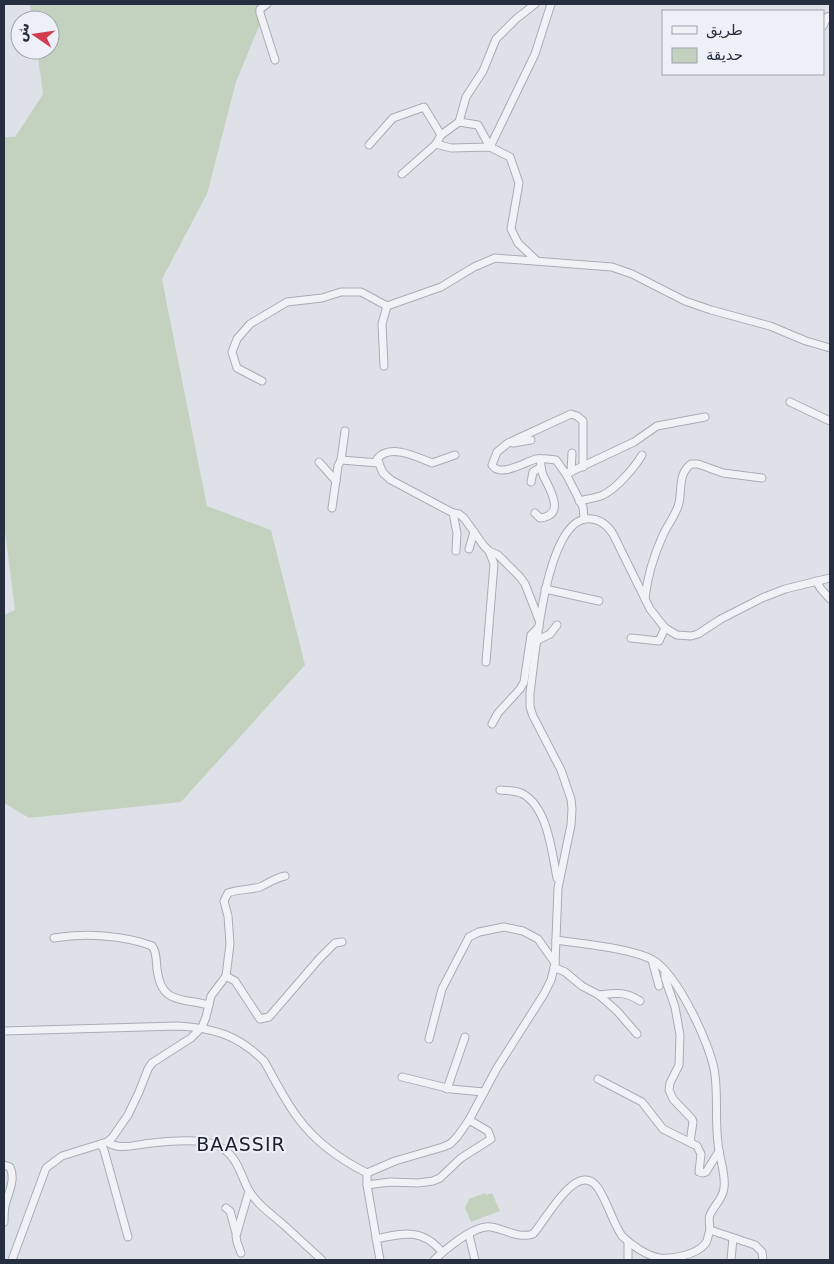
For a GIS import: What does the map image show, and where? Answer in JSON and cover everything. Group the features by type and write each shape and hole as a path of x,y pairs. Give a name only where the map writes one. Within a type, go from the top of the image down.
{"street":[{"path":"267,4 260,9 260,13 275,60"},
{"path":"402,174 436,144 441,135 459,122 466,97 483,70 496,39 521,14 535,4"},
{"path":"490,147 536,54 551,4"},
{"path":"370,144 393,118 424,107 441,135"},
{"path":"459,122 478,125 490,147"},
{"path":"436,144 451,148 490,147 510,157 519,183 511,229 518,243 536,260"},
{"path":"262,380 237,368 232,352 237,339 250,324 287,302 322,298 342,292 361,292 388,306 441,287 495,258 612,267 685,301 770,326 806,341 830,348"},
{"path":"384,366 382,324 388,306"},
{"path":"790,402 830,421"},
{"path":"583,467 582,421 572,414 508,443 500,449 492,464 495,468 509,469 540,459 556,460 568,473 580,501 584,518"},
{"path":"568,473 634,442 657,426 705,417"},
{"path":"332,508 345,431"},
{"path":"508,443 531,440"},
{"path":"455,455 432,463 410,454 384,453 377,459 383,473 391,480 464,518 489,551 494,564 486,662"},
{"path":"568,473 572,453"},
{"path":"580,501 602,496 612,489 636,465 642,455"},
{"path":"535,514 540,518 546,517 552,513 555,507 551,489 541,467 540,459"},
{"path":"341,460 378,463"},
{"path":"319,462 336,481"},
{"path":"645,599 646,587 654,560 664,534 676,511 681,480 686,467 690,464 698,464 723,473 762,478"},
{"path":"531,482 534,472 541,467"},
{"path":"453,513 457,533 456,551"},
{"path":"368,1173 395,1161 450,1144 457,1137 469,1120 551,980 556,940 558,883 571,825 572,809 571,799 561,770 537,724 530,706 530,693 545,589 566,532 572,525 584,518 595,519 603,523 613,534 650,609 665,628 677,635 691,636 698,634 721,619 762,598 830,578"},
{"path":"469,549 474,532"},
{"path":"489,551 503,560 525,584 540,625"},
{"path":"816,581 830,599"},
{"path":"545,589 599,601"},
{"path":"492,724 498,713 524,682 531,635 540,625"},
{"path":"538,640 550,634 557,626"},
{"path":"631,638 659,641 665,628"},
{"path":"500,790 524,794 543,819 549,835 558,883"},
{"path":"128,1236 104,1150 104,1143 128,1115 152,1064 191,1038 202,1027 211,996 226,976 230,944 229,920 224,901 225,897 232,891 258,887 285,876"},
{"path":"429,1039 442,989 469,937 479,932 504,927 523,931 538,939 554,965 582,986 599,995 617,1011 637,1034"},
{"path":"54,938 82,935 128,939 152,946 156,952 158,977 163,991 175,998 209,1006"},
{"path":"434,1260 442,1252 481,1228 488,1227 524,1236 532,1234 563,1194 579,1180 592,1182 597,1187 617,1229 628,1242 651,1255 660,1258 672,1257 696,1251 706,1242 710,1230 709,1216 719,1202 724,1189 719,1150 715,1075 710,1053 687,1004 665,970 652,960 628,952 556,940"},
{"path":"226,976 235,981 260,1019 264,1019 269,1017 330,948 336,943 342,942"},
{"path":"652,960 659,986"},
{"path":"665,970 665,978 675,1007 680,1035 679,1065 670,1083 669,1090 673,1100 692,1119 690,1142"},
{"path":"599,995 629,994 640,1001"},
{"path":"4,1031 202,1027 228,1034 264,1061 296,1116 304,1126 322,1143 346,1161 368,1173"},
{"path":"447,1088 465,1037"},
{"path":"402,1077 447,1088 484,1092"},
{"path":"598,1079 642,1102 663,1129 690,1142 700,1150 698,1170 703,1173 706,1172 719,1150"},
{"path":"367,1185 390,1182 425,1183 440,1178 461,1158 491,1139 488,1131 469,1120"},
{"path":"12,1260 46,1168 62,1156 104,1143 119,1146 201,1141 214,1144 228,1152 234,1158 257,1202 322,1260"},
{"path":"4,1165 11,1168 12,1178 11,1189 5,1206 4,1222"},
{"path":"368,1173 367,1185 380,1260"},
{"path":"236,1236 244,1205 250,1191"},
{"path":"226,1208 230,1211 233,1218 236,1242 241,1253"},
{"path":"710,1230 755,1245 762,1252 763,1260"},
{"path":"376,1238 405,1234 416,1235 430,1239 442,1252"},
{"path":"469,1235 475,1260"},
{"path":"731,1260 733,1238"},
{"path":"628,1242 628,1260"}],"green space":[{"path":"30,4 268,4 236,82 207,194 162,279 207,506 271,530 305,665 181,802 29,818 4,803 4,615 15,610 4,524 4,137 15,137 43,94 38,60 60,60 60,10 31,10"},
{"path":"485,1193 486,1195 492,1193 500,1211 471,1222 465,1208 469,1199"}],"district":[{"name":"BAASSIR","path":"241,1144"}]}
